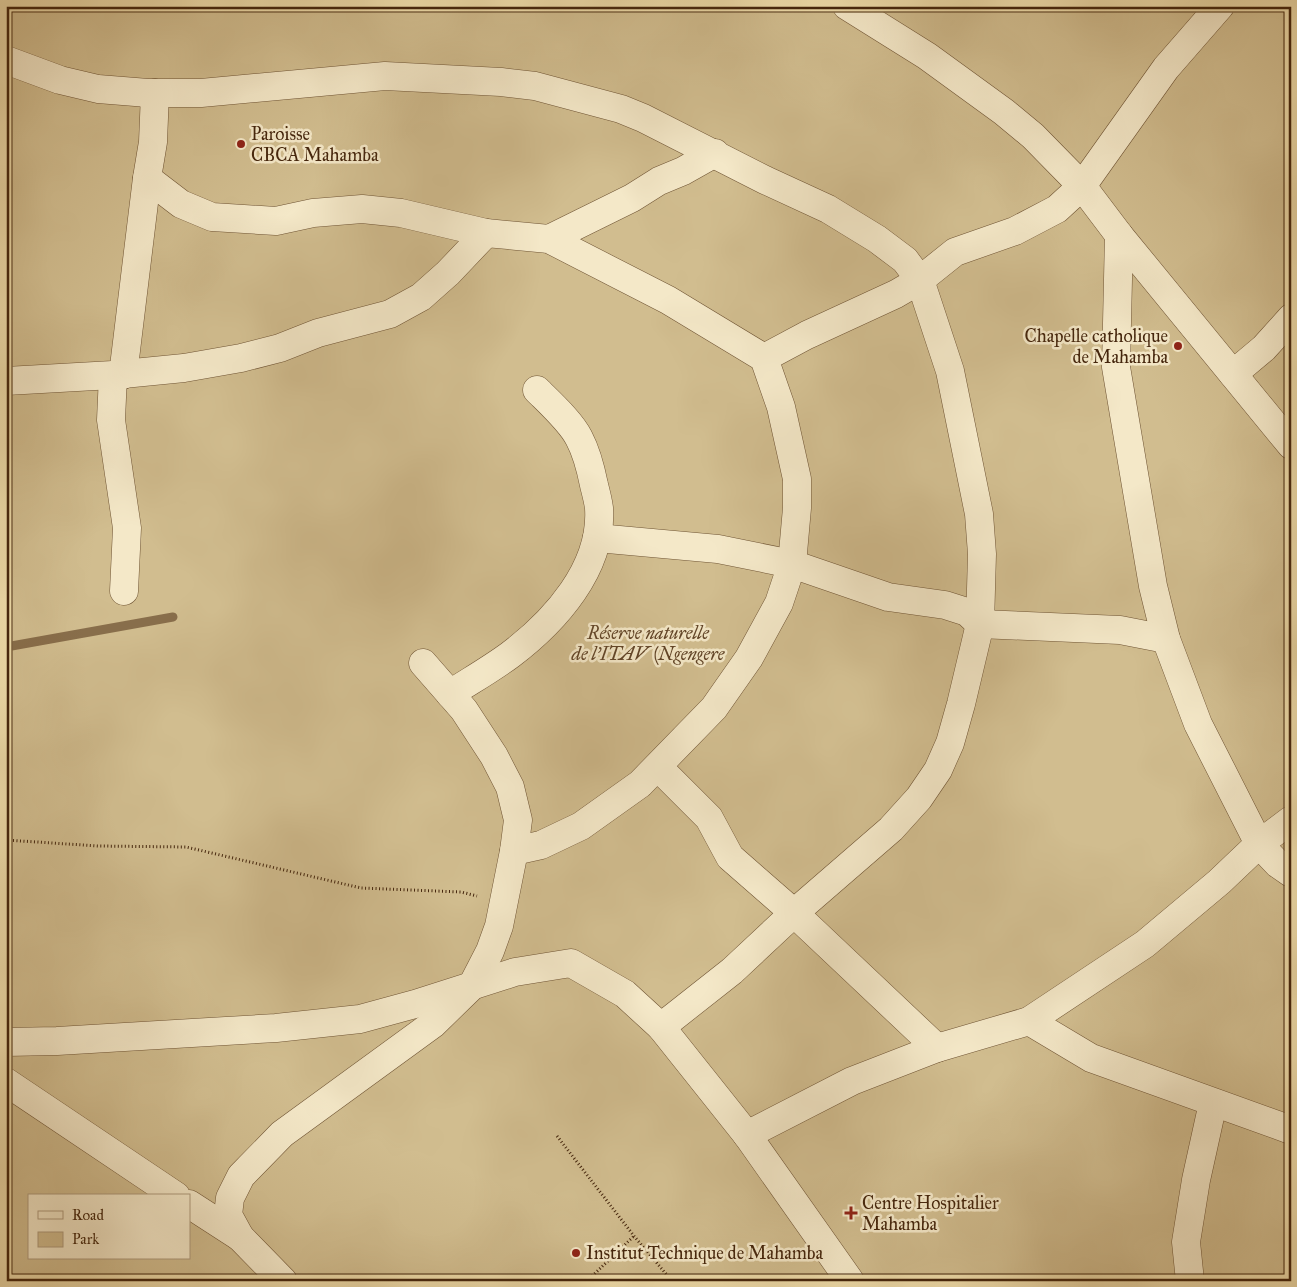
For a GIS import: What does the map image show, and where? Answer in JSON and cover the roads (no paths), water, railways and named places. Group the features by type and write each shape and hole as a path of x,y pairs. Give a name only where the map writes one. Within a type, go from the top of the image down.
{"street":[{"path":"847,6 927,56 1004,112 1033,136 1082,186 1119,235 1291,446"},
{"path":"764,358 807,335 896,294 920,280 955,252 1015,231 1058,209 1082,186 1166,68 1215,8"},
{"path":"6,60 60,80 88,87 155,93 201,93 385,76 500,82 535,86 621,109 643,118 715,153 764,180 828,209 878,238 905,260 920,280 950,371 979,514 982,554 980,624 950,743 938,770 919,798 891,829 794,913 732,971 661,1027"},
{"path":"124,591 127,528 111,420 154,142 155,93"},
{"path":"549,239 632,198 659,181 715,153"},
{"path":"147,178 181,204 212,217 276,221 313,213 362,209 401,214 486,233 549,239 668,300 764,358 781,407 797,479 797,508 792,564 779,603 749,658 714,708 640,784 581,826 541,845 514,851"},
{"path":"6,381 118,375 184,368 241,358 280,348 318,332 390,314 421,297 448,273 486,233"},
{"path":"1119,235 1116,367 1153,586 1166,639 1198,724 1259,844 1278,864 1291,872"},
{"path":"1233,374 1264,348 1291,318"},
{"path":"450,694 511,654 548,622 578,584 588,564 597,538 599,508 591,470 579,438 553,405 537,390"},
{"path":"597,538 718,549 792,564 888,597 945,605 967,612 980,624 1120,630 1166,639"},
{"path":"240,1237 228,1215 230,1198 242,1176 282,1134 433,1024 472,986 493,943 499,926 514,851 518,820 510,787 489,748 464,710 423,663"},
{"path":"658,767 709,818 730,857 794,913 937,1048"},
{"path":"747,1135 852,1081 937,1048 1028,1020 1145,944 1219,882 1259,844 1291,820"},
{"path":"6,1042 57,1041 276,1028 360,1019 515,972 570,963 597,976 625,994 661,1027 747,1135 850,1281"},
{"path":"1028,1020 1091,1058 1291,1130"},
{"path":"6,1082 173,1194"},
{"path":"1190,1281 1186,1242 1196,1180 1213,1103"},
{"path":"190,1205 240,1237 283,1281"}],"waterway":[{"path":"6,647 173,617"}],"place":[{"name":"Paroisse CBCA Mahamba","path":"241,144"},
{"name":"Chapelle catholique de Mahamba","path":"1178,346"},
{"name":"Centre Hospitalier Mahamba","path":"851,1213"},
{"name":"Institut Technique de Mahamba","path":"576,1253"}],"park label":[{"name":"Réserve naturelle de l'ITAV (Ngengere","path":"648,643"}]}
